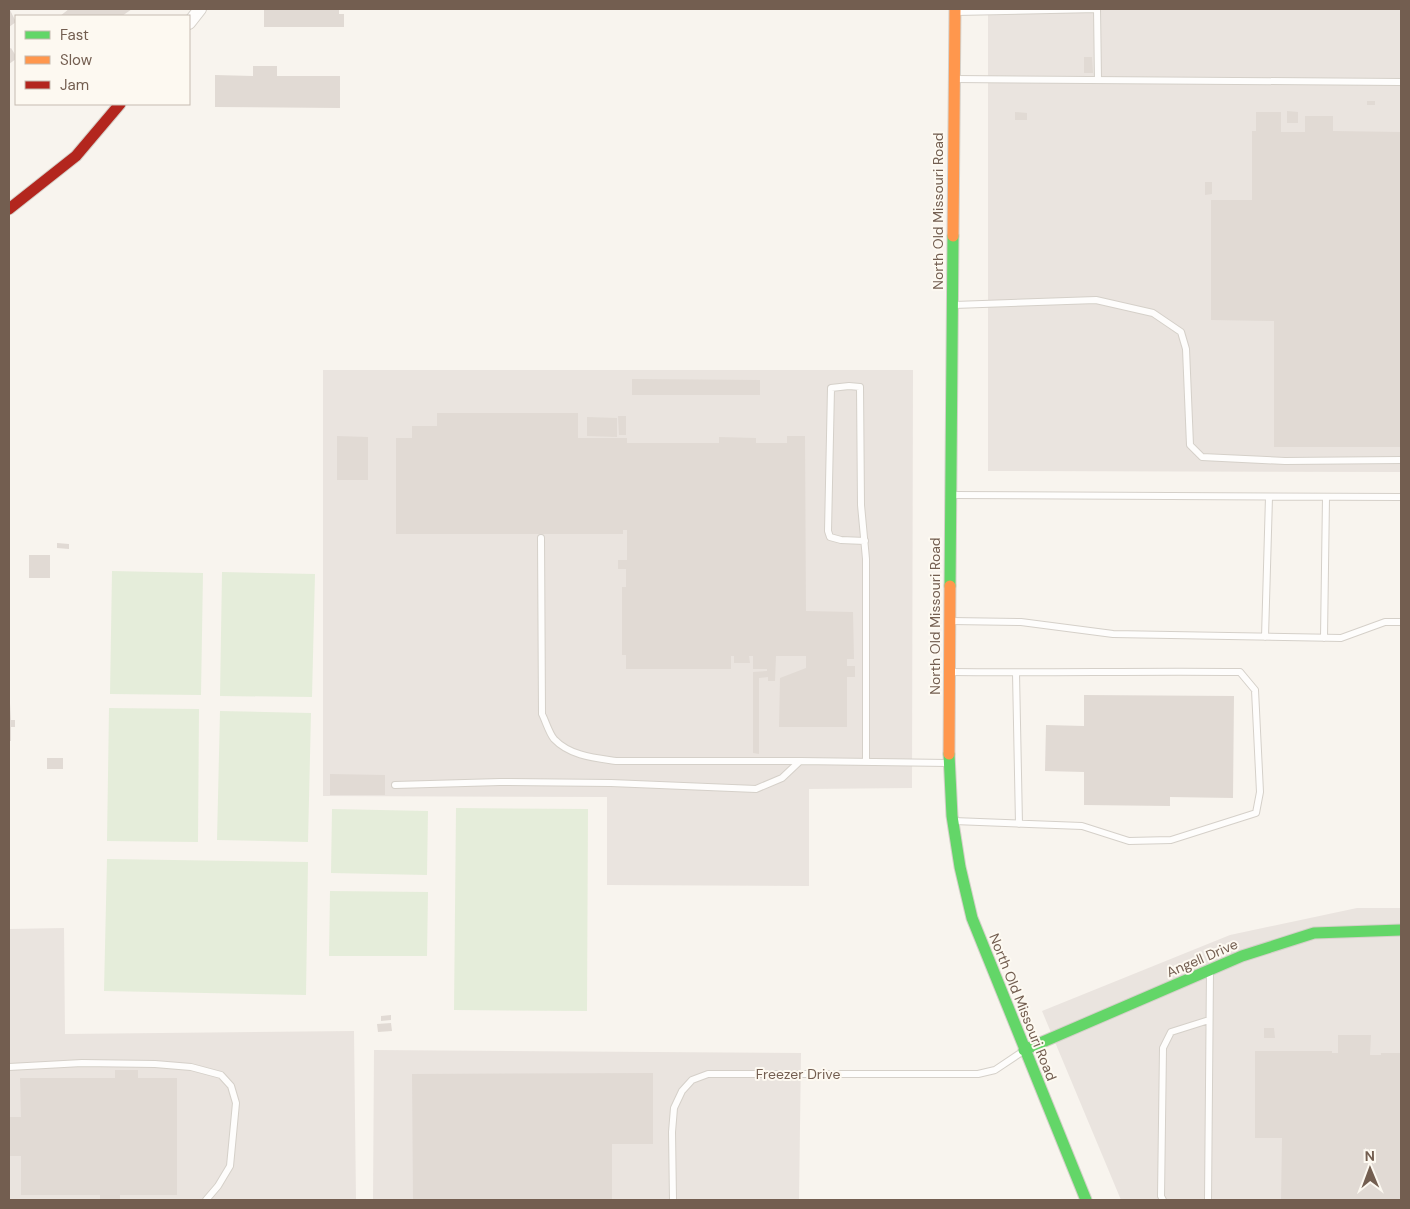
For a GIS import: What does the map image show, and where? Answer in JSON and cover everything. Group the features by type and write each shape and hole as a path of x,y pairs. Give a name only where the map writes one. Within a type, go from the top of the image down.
{"main road":[{"name":"North Old Missouri Road","path":"955,10 949,763 953,821 960,867 972,918 1086,1200"},
{"path":"9,209 76,156 119,105"},
{"name":"Angell Drive","path":"1024,1050 1242,956 1314,933 1401,930"}],"street":[{"path":"190,22 200,9"}],"lane":[{"path":"955,10 1097,9 1098,80"},
{"path":"954,79 1401,82"},
{"path":"952,305 1096,300 1153,313 1181,332 1186,348 1190,445 1202,458 1284,461 1401,460"},
{"path":"865,541 841,540 830,537 828,531 831,388 860,387 861,505 865,541 866,559 866,762"},
{"path":"951,495 1326,498 1401,496"},
{"path":"1265,637 1270,497"},
{"path":"1324,638 1326,498"},
{"path":"541,538 542,714 554,738 570,750 592,758 616,761 949,763"},
{"path":"950,621 1021,622 1113,634 1324,638 1341,638 1385,622 1401,622"},
{"path":"950,672 1240,672 1255,690 1260,792 1256,813 1171,840 1129,841 1082,826 953,821"},
{"path":"1016,673 1019,824"},
{"path":"395,785 500,782 611,783 756,789 782,778 800,761"},
{"path":"1208,1200 1210,970"},
{"path":"1163,1200 1161,1196 1163,1048 1170,1032 1209,1020"},
{"name":"Freezer Drive","path":"673,1200 672,1132 674,1108 682,1091 692,1080 708,1074 978,1074 995,1070 1024,1050"},
{"path":"9,1067 82,1063 155,1064 191,1067 221,1074 230,1086 236,1103 230,1166 218,1186 206,1200"}],"shaded area":[{"path":"988,9 1401,9 1401,472 988,471"},
{"path":"323,370 913,370 912,788 809,789 809,886 607,885 607,797 323,796"},
{"path":"1357,908 1401,908 1401,1200 1121,1200 1042,1011 1230,935"},
{"path":"64,928 65,1034 354,1031 356,1200 9,1200 9,929"},
{"path":"374,1050 801,1053 799,1200 373,1200"}],"green space":[{"path":"112,571 203,573 201,695 110,694"},
{"path":"222,572 315,574 312,697 220,696"},
{"path":"109,708 199,709 198,842 107,841"},
{"path":"220,711 311,713 308,842 217,840"},
{"path":"456,808 588,809 587,1011 454,1010"},
{"path":"332,809 428,811 427,875 331,873"},
{"path":"107,859 308,862 306,995 104,991"},
{"path":"330,891 428,892 427,956 329,956"}],"building":[{"path":"69,9 132,9 123,15 61,15"},
{"path":"264,9 339,9 339,14 344,14 344,27 264,27"},
{"path":"9,11 15,23 9,27"},
{"path":"11,48 15,54 15,60 9,64 9,49"},
{"path":"1084,57 1092,57 1093,73 1084,73"},
{"path":"253,66 277,66 277,76 340,76 340,108 215,107 215,75 253,76"},
{"path":"1367,101 1375,101 1375,105 1367,105"},
{"path":"1287,111 1298,112 1298,123 1287,123"},
{"path":"1015,112 1027,113 1027,120 1015,120"},
{"path":"1256,112 1281,112 1281,132 1305,132 1305,116 1333,116 1333,131 1401,132 1401,447 1274,447 1274,321 1211,320 1211,200 1252,200 1252,131 1256,131"},
{"path":"1205,182 1212,182 1212,194 1205,195"},
{"path":"632,379 760,380 760,395 632,395"},
{"path":"437,413 578,413 578,438 627,438 627,443 719,443 719,437 756,438 756,443 787,443 787,436 805,436 806,611 853,612 854,659 847,659 847,666 855,666 855,677 847,677 847,727 779,727 780,678 806,668 806,656 776,656 775,681 768,681 768,677 759,678 759,754 753,753 753,672 767,671 767,669 753,669 753,656 749,656 750,663 734,663 734,656 731,656 731,669 626,669 626,655 622,655 622,587 626,587 626,569 618,569 618,560 627,560 627,530 623,530 623,534 396,534 396,438 412,438 412,426 437,426"},
{"path":"618,416 626,416 626,435 619,435"},
{"path":"587,417 617,418 617,437 587,436"},
{"path":"337,436 368,437 368,480 337,480"},
{"path":"57,543 69,544 69,549 57,548"},
{"path":"29,555 50,555 50,578 29,578"},
{"path":"1084,695 1234,696 1233,798 1170,797 1170,806 1084,805 1084,772 1045,771 1046,725 1084,726"},
{"path":"9,703 11,720 15,720 15,727 11,727 11,741 9,741"},
{"path":"47,758 63,758 63,769 47,769"},
{"path":"330,774 385,775 385,795 330,795"},
{"path":"391,1015 391,1020 381,1021 381,1016"},
{"path":"391,1023 392,1031 378,1032 377,1024"},
{"path":"1264,1028 1274,1028 1275,1038 1264,1038"},
{"path":"1338,1035 1371,1035 1370,1055 1401,1053 1401,1200 1281,1200 1282,1138 1255,1138 1255,1051 1332,1051 1332,1053 1338,1053"},
{"path":"115,1070 138,1070 138,1078 177,1078 177,1195 120,1195 120,1200 100,1200 100,1195 21,1195 21,1156 9,1156 9,1117 21,1117 20,1078 115,1078"},
{"path":"653,1073 653,1144 612,1144 612,1200 413,1200 412,1074"}],"traffic: fast":[{"path":"950,586 953,236"},
{"path":"949,754 952,816 960,867 972,918 1086,1200"},
{"path":"1024,1050 1242,956 1314,933 1401,930"}],"traffic: slow":[{"path":"953,236 955,9"},
{"path":"949,754 950,586"}],"traffic: jam":[{"path":"9,209 76,156 119,105"}]}
